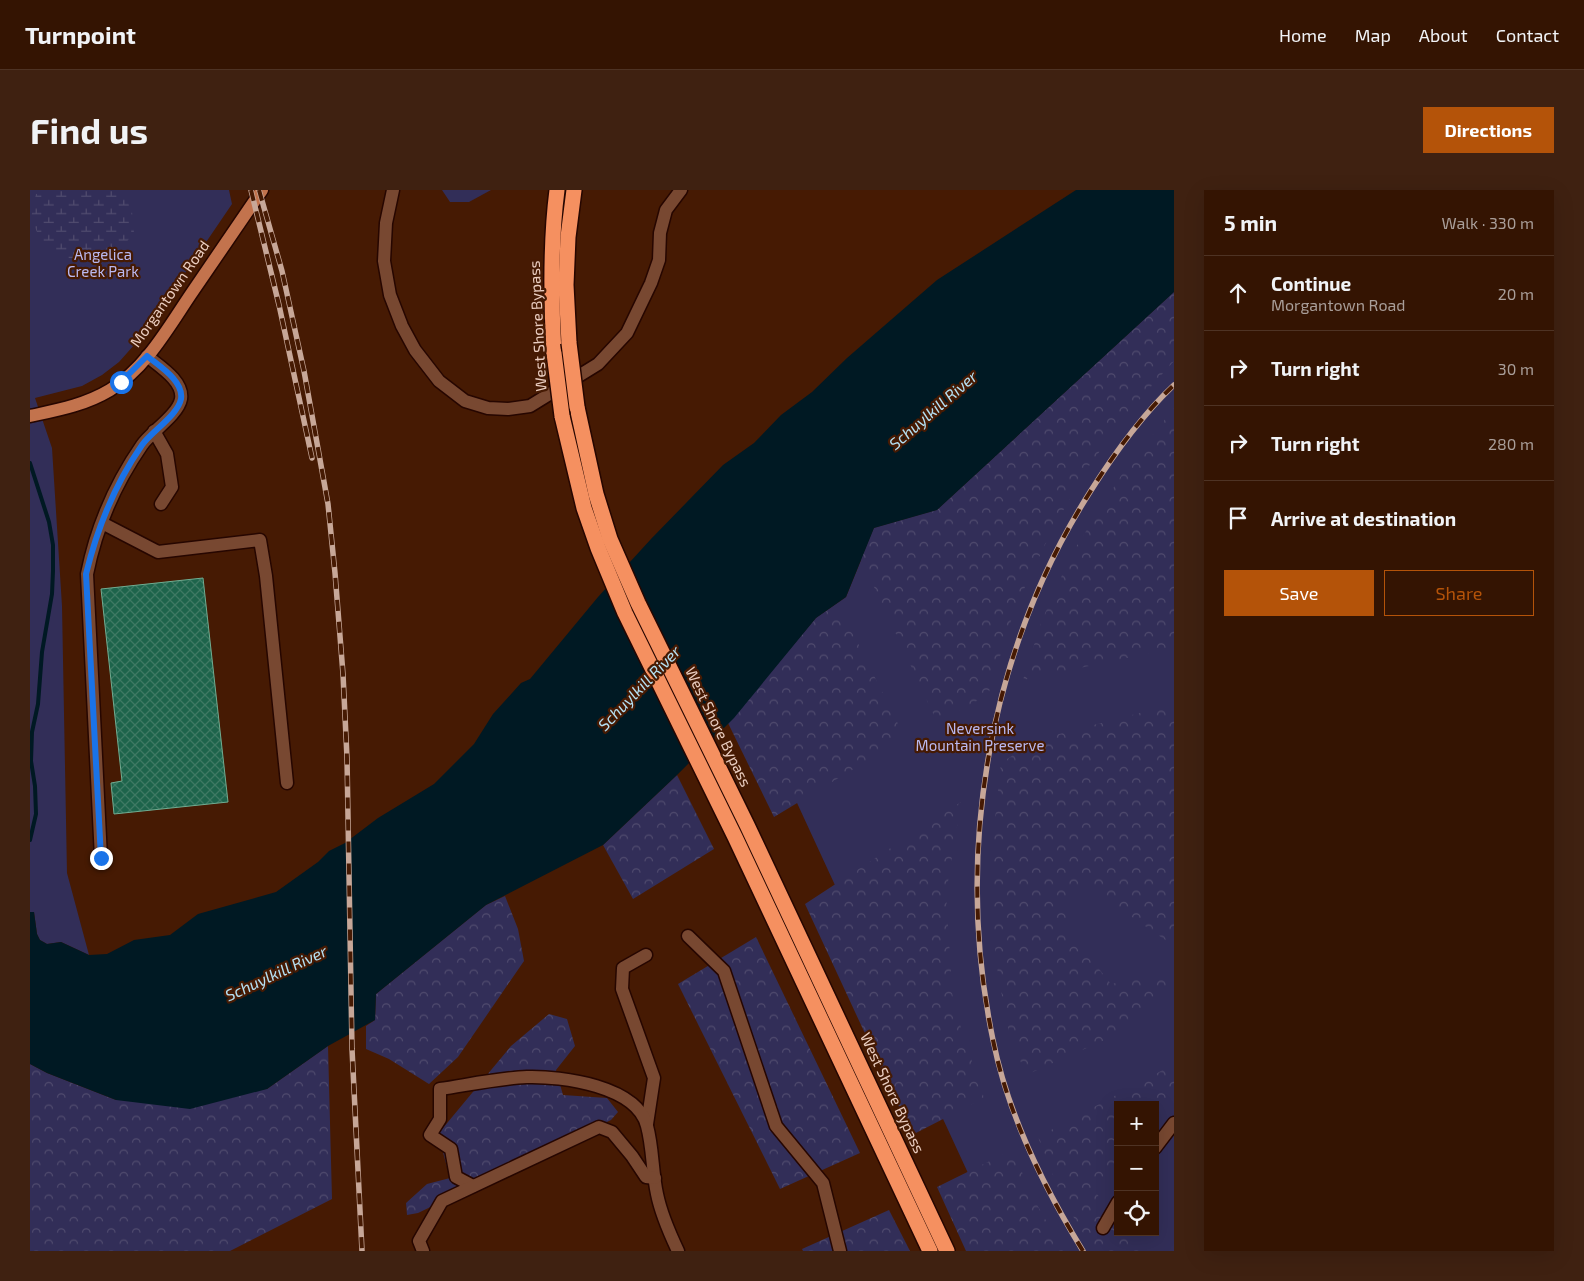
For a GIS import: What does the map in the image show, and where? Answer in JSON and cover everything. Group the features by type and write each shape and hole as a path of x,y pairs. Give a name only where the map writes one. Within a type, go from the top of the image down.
{"highway":[{"name":"West Shore Bypass","path":"557,190 552,226 554,353 562,416 584,508 598,548 625,613 735,836 930,1251"},
{"name":"West Shore Bypass","path":"574,190 568,237 566,285 569,343 577,407 596,494 610,539 638,604 747,825 947,1251"}],"main road":[{"name":"Morgantown Road","path":"32,415 72,406 100,396 121,382 147,356 262,190"}],"street":[{"path":"393,190 386,223 384,262 390,295 402,326 415,350 439,381 458,396 465,401 488,408 508,409 530,406 598,364 626,333 642,305 659,260 660,233 666,210 681,190"},
{"path":"101,858 86,574 92,550 122,476 143,443 179,405 181,399 181,393 175,381 147,356"},
{"path":"154,432 167,454 172,487 161,504"},
{"path":"102,523 158,552 260,540 267,586 287,783"},
{"path":"688,936 724,971 776,1126 823,1182 840,1251"},
{"path":"646,954 623,968 622,989 654,1078 647,1124"},
{"path":"473,1186 456,1177 451,1149 430,1135 440,1119 440,1089 527,1077 570,1080 608,1090 626,1098 641,1111 647,1124 657,1194 665,1223 678,1251"},
{"path":"1157,1146 1174,1123"},
{"path":"424,1251 420,1240 442,1201 599,1127 612,1132 646,1177 655,1178"},
{"path":"1102,1228 1114,1208"}],"green space":[{"name":"Angelica Creek Park","path":"30,190 229,190 232,204 143,335 119,362 102,375 82,386 35,398 52,448 62,606 67,873 89,955 61,942 47,944 40,940 37,934 34,912 30,912"},
{"path":"53,190 122,190 132,211 134,233 118,252 94,260 67,261 43,246 31,218 36,194 49,193"},
{"path":"442,190 491,190 469,202 450,202"},
{"name":"Neversink Mountain Preserve","path":"1174,292 1174,1251 1004,1251 749,699 816,618 846,597 874,528 937,510"},
{"path":"1174,292 1174,361 1130,410 1086,470 1051,532 1015,608 988,695 937,722 861,559 874,528 937,510"},
{"path":"1174,408 1174,648 1023,680 1042,620 1071,555 1124,471"},
{"path":"838,603 905,738 774,817 728,723 816,618"},
{"path":"1174,704 1174,946 1087,886 1068,886 1069,931 1111,984 1151,976 1174,979 1174,981 1127,1030 1026,1075 1009,1033 998,975 991,910 993,838 1001,763 1036,740"},
{"path":"677,775 714,849 633,899 603,845"},
{"path":"961,802 946,894 953,1003 984,1098 912,1135 805,904"},
{"path":"505,896 518,929 524,961 458,1057 429,1084 389,1059 366,1049 366,1026 375,1020 376,994 486,905"},
{"path":"756,937 860,1153 780,1189 678,984"},
{"path":"549,1014 567,1019 575,1046 556,1070 563,1095 607,1098 618,1112 611,1120 418,1213 407,1215 406,1203 427,1184 450,1178 438,1134 511,1046"},
{"path":"328,1046 332,1199 230,1251 30,1251 30,1064 47,1073 116,1100 267,1089"},
{"path":"1174,1064 1174,1090 1159,1110 1159,1101 1114,1101 1114,1169 1096,1193 1114,1213 1114,1236 1139,1236 1145,1251 1094,1251 1062,1198 1038,1137"},
{"path":"1012,1150 1035,1201 1063,1251 966,1251 937,1187"},
{"path":"889,1210 910,1251 803,1251 802,1249"}],"water":[{"name":"Schuylkill River","path":"1076,190 1174,190 1174,292 937,510 874,528 846,597 816,618 734,718 603,845 486,905 376,994 375,1020 328,1046 267,1089 190,1109 116,1100 47,1073 30,1064 30,912 34,912 37,934 40,940 47,944 61,942 89,955 107,954 134,940 170,935 198,914 276,892 318,862 329,851 345,843 378,818 434,784 474,744 493,714 521,683 530,679 598,597 723,465 754,443 781,415 812,392 847,358 937,280"}],"building":[{"path":"203,578 228,802 114,814 111,783 122,781 101,589"}],"waterway":[{"path":"30,463 49,522 53,545 52,594 42,652 38,704 32,732 31,761 35,786 36,814 30,840"}],"railway":[{"path":"251,190 279,305 312,458"},
{"path":"259,190 282,271 304,371 328,504 335,573 347,758 352,1049 362,1251"},
{"path":"1083,1251 1054,1201 1029,1149 1008,1095 993,1040 982,969 977,898 980,827 989,756 1004,687 1026,619 1055,554 1090,492 1139,422 1174,385"}],"route":[{"path":"101,858 86,574 92,550 122,476 143,443 175,410 181,399 179,386 171,376 147,356 121,382"}]}
